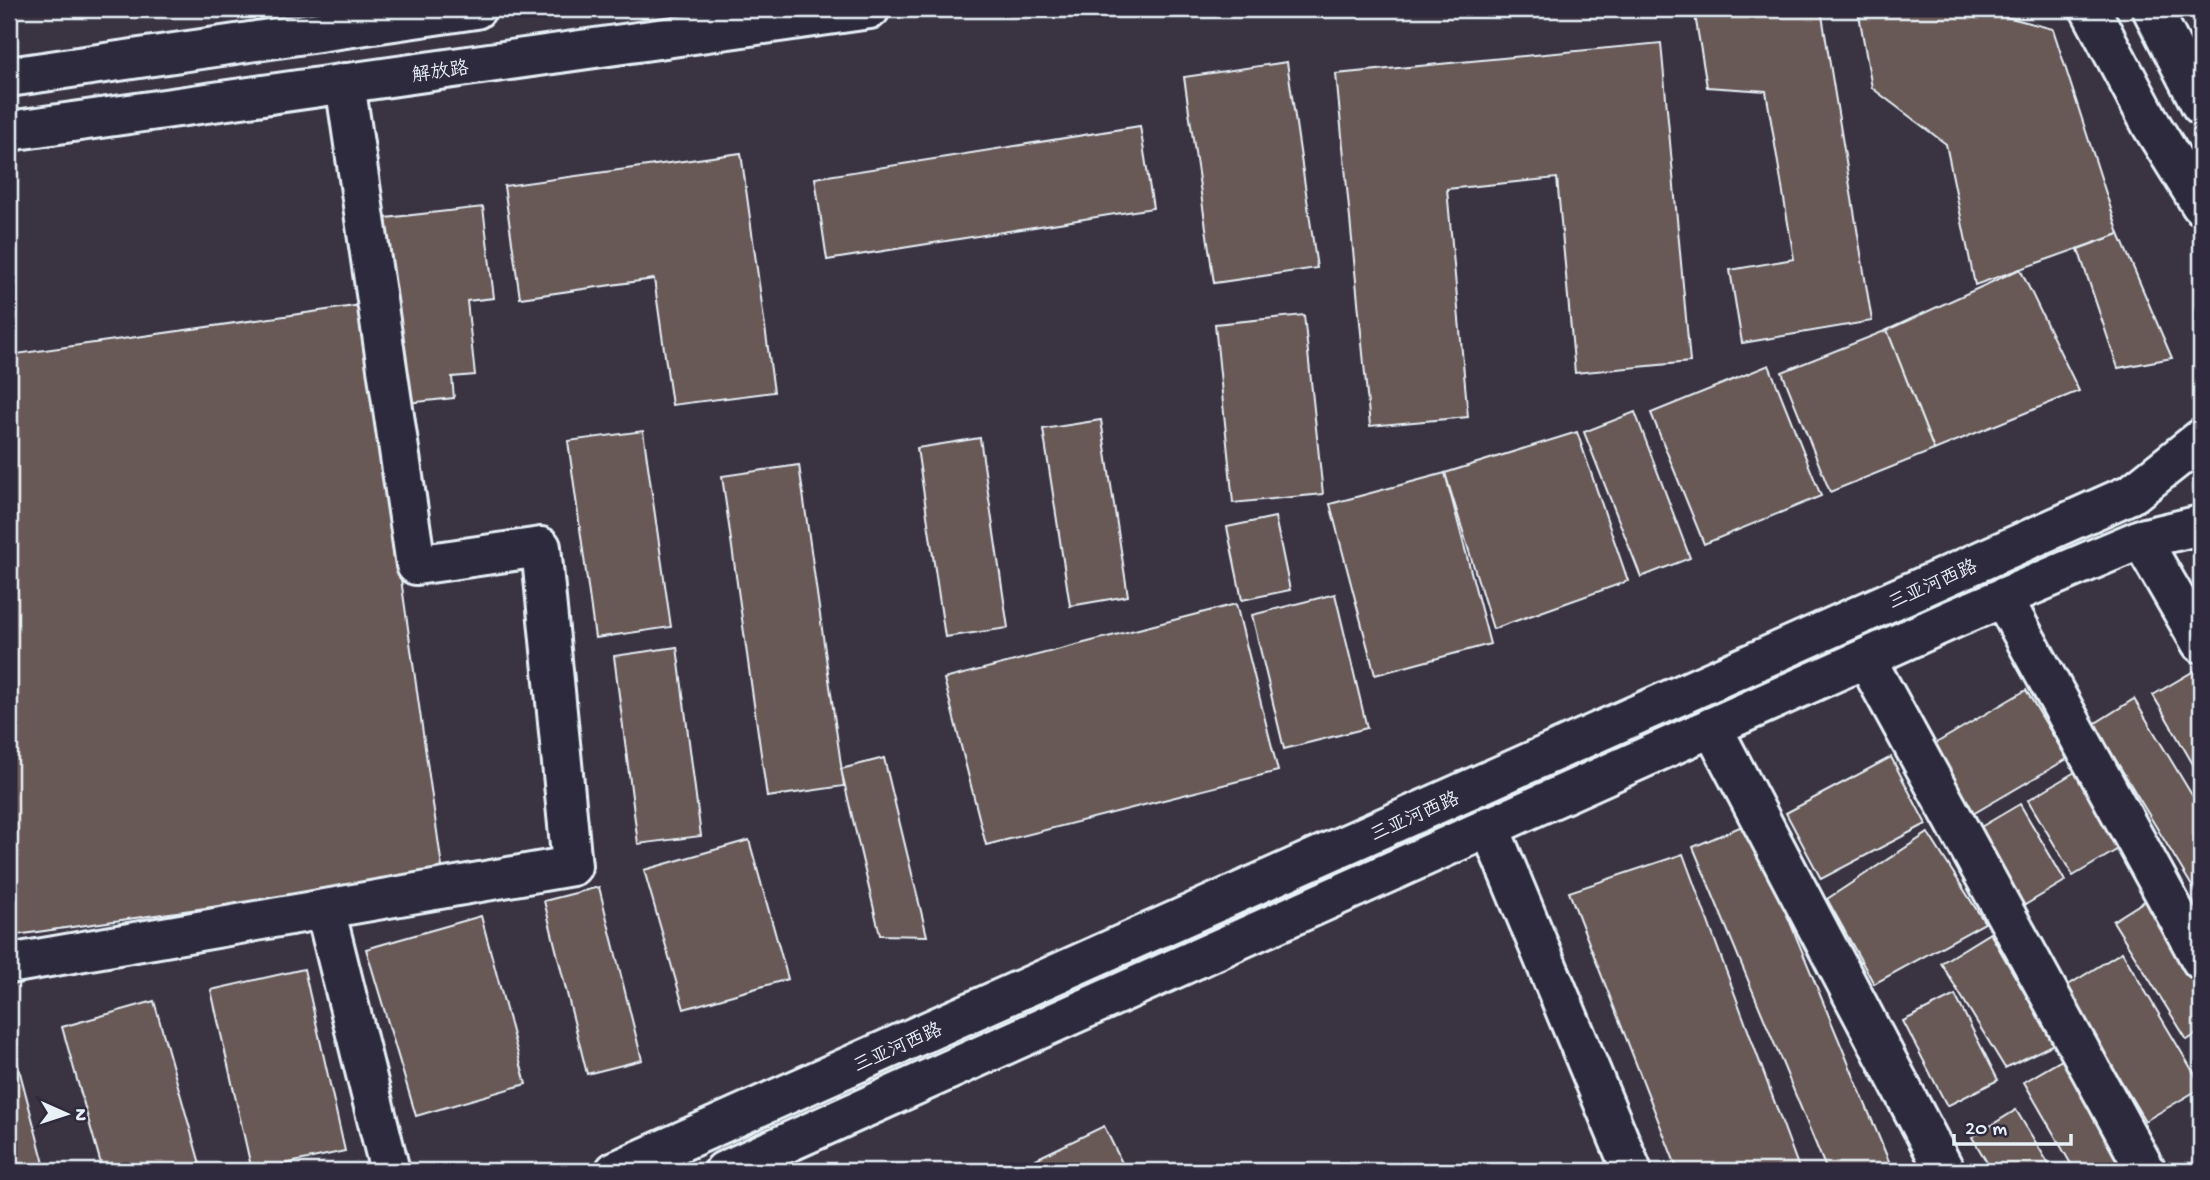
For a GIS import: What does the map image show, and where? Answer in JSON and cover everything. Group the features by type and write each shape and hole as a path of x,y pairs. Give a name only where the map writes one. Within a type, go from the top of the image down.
{"main road":[{"name":"解放路","path":"9,131 870,9"},
{"path":"2090,9 2152,126 2201,205"},
{"path":"2152,9 2201,105"},
{"path":"9,77 464,10"},
{"path":"9,964 572,866 541,548 416,565 345,83"},
{"name":"三亚河西路","path":"615,1171 2133,493 2201,439"},
{"path":"724,1171 2003,598 2141,539 2201,525"},
{"path":"2141,539 2201,643"},
{"path":"2003,598 2201,960"},
{"path":"1866,659 2146,1171"},
{"path":"1712,727 1945,1171"},
{"path":"1489,826 1632,1171"},
{"path":"325,909 390,1171"}],"building":[{"path":"1694,9 1821,9 1872,321 1742,343 1730,270 1794,259 1766,91 1707,87"},
{"path":"1858,9 1976,9 2053,29 2119,234 1975,285 1946,144 1872,88"},
{"path":"1661,43 1690,362 1575,373 1557,178 1447,189 1468,417 1370,426 1336,74"},
{"path":"1287,62 1317,268 1214,283 1184,77"},
{"path":"1140,126 1153,208 827,260 815,178"},
{"path":"741,153 774,392 672,405 654,279 520,298 504,186"},
{"path":"483,207 494,298 467,301 475,375 452,377 454,398 407,403 386,218"},
{"path":"2119,234 2172,358 2118,368 2078,249"},
{"path":"2020,269 2079,391 1934,450 1887,330"},
{"path":"362,305 443,874 9,936 9,355"},
{"path":"1304,315 1323,494 1233,503 1215,324"},
{"path":"1887,330 1934,450 1830,492 1782,372"},
{"path":"1769,365 1821,496 1704,544 1651,413"},
{"path":"1635,412 1690,558 1641,577 1584,432"},
{"path":"1101,420 1128,596 1070,606 1043,429"},
{"path":"643,431 671,627 595,638 568,441"},
{"path":"1577,432 1628,581 1493,629 1445,473"},
{"path":"980,438 1008,628 945,637 917,448"},
{"path":"799,465 844,786 767,797 722,476"},
{"path":"1445,473 1490,644 1375,675 1330,504"},
{"path":"1275,517 1290,590 1242,600 1227,527"},
{"path":"1335,594 1367,728 1284,749 1252,615"},
{"path":"1236,604 1278,771 986,845 944,679"},
{"path":"677,647 701,836 638,844 614,656"},
{"path":"2194,671 2201,685 2201,778 2153,695"},
{"path":"2026,690 2067,759 1966,818 1926,749"},
{"path":"2134,699 2201,810 2201,901 2094,724"},
{"path":"1891,757 1926,824 1821,879 1786,813"},
{"path":"884,758 927,936 880,935 841,769"},
{"path":"2075,772 2120,848 2073,876 2028,800"},
{"path":"2020,804 2065,881 2020,908 1974,831"},
{"path":"1749,823 1893,1171 1827,1171 1693,847"},
{"path":"1928,833 1985,923 1874,984 1827,899"},
{"path":"749,840 788,979 684,1009 644,870"},
{"path":"1683,854 1800,1171 1678,1171 1569,892"},
{"path":"599,887 642,1060 587,1074 544,901"},
{"path":"2156,894 2201,967 2201,1031 2187,1040 2113,921"},
{"path":"481,916 526,1084 416,1116 366,949"},
{"path":"1990,933 2054,1044 2005,1068 1941,963"},
{"path":"2122,952 2201,1085 2201,1088 2145,1121 2065,987"},
{"path":"304,969 345,1151 252,1171 211,990"},
{"path":"1955,995 1998,1080 1947,1106 1903,1021"},
{"path":"154,1001 202,1171 103,1171 62,1027"},
{"path":"9,1031 46,1171 9,1171"},
{"path":"2069,1056 2127,1164 2105,1171 2075,1171 2024,1082"},
{"path":"2016,1110 2053,1171 1992,1171 1972,1137"},
{"path":"1104,1126 1126,1171 1011,1171"}]}
